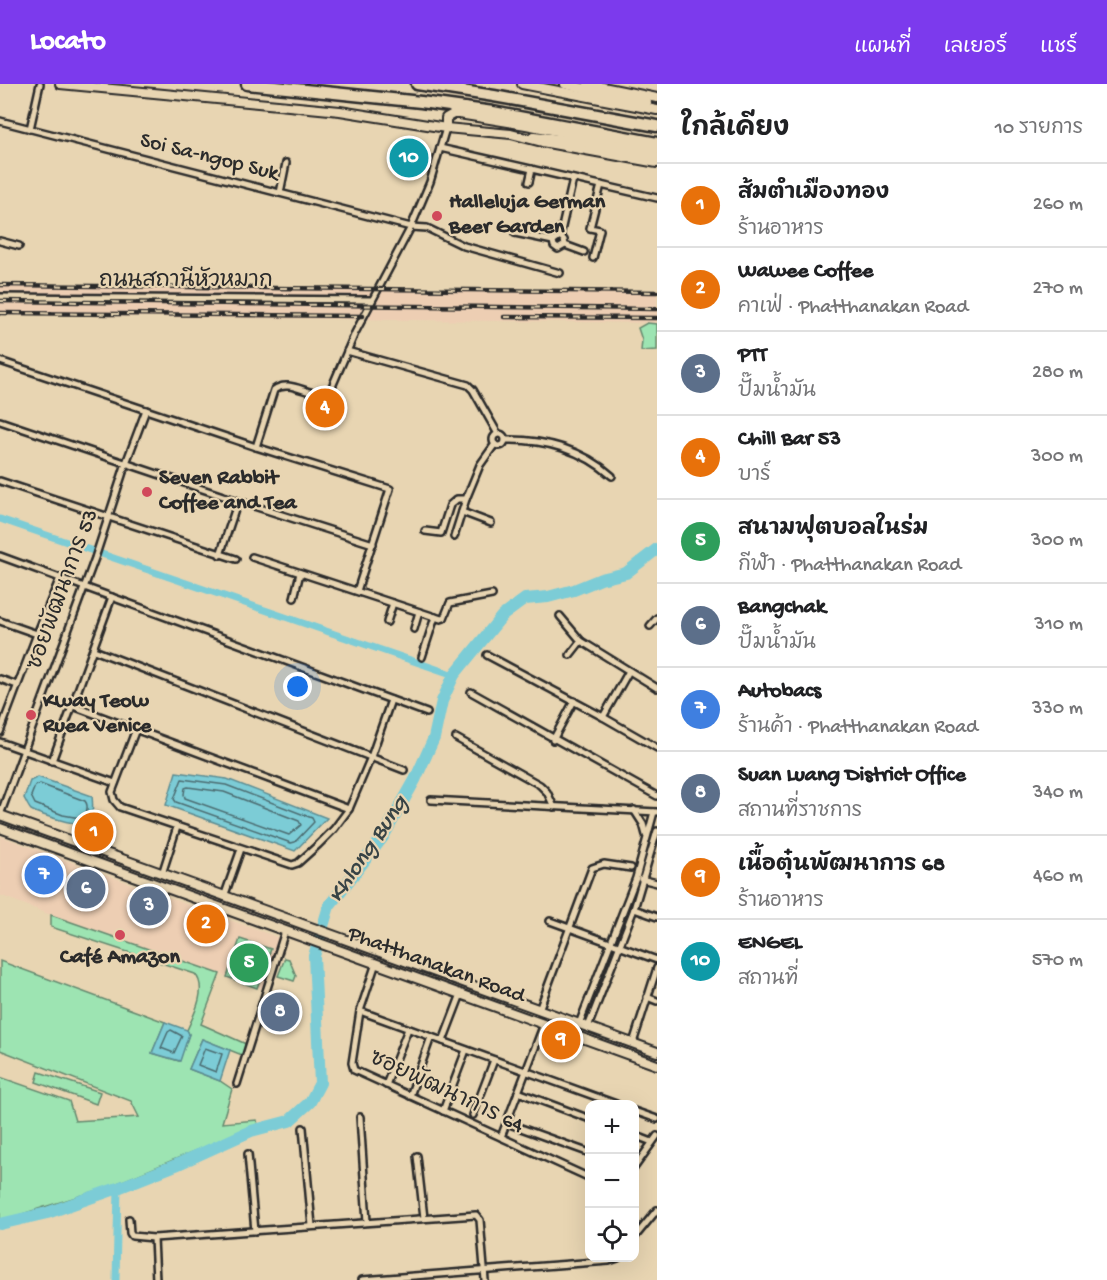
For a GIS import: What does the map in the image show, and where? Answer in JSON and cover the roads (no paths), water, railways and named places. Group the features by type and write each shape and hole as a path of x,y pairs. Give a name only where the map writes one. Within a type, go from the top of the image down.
{"highway":[{"path":"247,84 494,112 657,143"},
{"path":"417,84 657,126"}],"main road":[{"path":"60,84 340,111 446,128 576,141 657,157"},
{"path":"522,84 656,104"},
{"path":"565,84 656,104"},
{"path":"588,84 601,85 656,104"},
{"path":"446,128 446,118 459,114 657,150"},
{"path":"511,134 559,146 657,163"},
{"path":"0,815 0,828"},
{"name":"Phatthanakan Road","path":"0,815 657,1052"},
{"name":"Phatthanakan Road","path":"0,828 657,1065"},
{"path":"190,896 194,885"},
{"path":"544,1024 549,1013"}],"street":[{"path":"30,129 40,84"},
{"name":"Soi Sa-ngop Suk","path":"0,121 411,227 427,228 464,246 560,273"},
{"path":"256,447 274,390 280,385 289,385 320,394 331,389 372,300 411,227 429,182 446,128"},
{"path":"440,148 657,198"},
{"path":"280,194 286,163"},
{"path":"529,182 532,169"},
{"path":"515,233 553,241 560,236 573,179"},
{"path":"593,258 600,230 590,228 601,185"},
{"path":"560,236 565,245"},
{"path":"0,241 19,246"},
{"path":"553,241 554,246 558,249 565,245 584,252"},
{"name":"ถนนสถานีหัวหมาก","path":"0,297 372,300"},
{"path":"347,351 468,385 498,434 503,435 506,440"},
{"path":"0,361 256,447 390,489 357,591"},
{"name":"ซอยพัฒนาการ 53","path":"0,815 146,410"},
{"path":"0,421 238,501 373,543"},
{"path":"454,537 480,465 495,444 494,438 498,434"},
{"path":"495,444 501,446 506,440"},
{"path":"506,440 535,441 579,454 601,466 612,476"},
{"path":"0,481 236,559"},
{"path":"425,531 441,533 450,505 457,499 466,499"},
{"path":"220,555 238,501"},
{"path":"462,512 491,523"},
{"path":"0,556 427,713"},
{"path":"252,557 435,617 444,618 449,604 454,601 492,595"},
{"path":"294,598 300,573"},
{"path":"0,732 60,578"},
{"path":"52,761 112,597"},
{"path":"387,622 393,603"},
{"path":"414,629 420,612"},
{"path":"560,616 580,642 657,688"},
{"path":"422,657 435,617"},
{"path":"650,626 657,618"},
{"path":"0,621 37,634"},
{"path":"570,656 580,642"},
{"path":"94,650 404,770"},
{"path":"487,655 657,748"},
{"path":"603,717 629,671"},
{"path":"0,679 17,685"},
{"path":"471,692 553,740 657,796"},
{"path":"136,729 112,792 114,800 120,807 288,864 298,863 334,829 349,810 391,700"},
{"path":"553,740 574,701"},
{"path":"73,706 349,810"},
{"path":"456,738 540,785 548,792 554,807"},
{"path":"0,742 114,783"},
{"path":"431,800 655,812 646,836 636,878 579,1024"},
{"path":"634,810 643,824 646,836"},
{"path":"162,874 177,827"},
{"path":"588,1027 621,947 657,831"},
{"path":"224,897 241,849"},
{"path":"539,1010 592,868 604,864 631,868"},
{"path":"636,878 657,883"},
{"path":"634,909 657,917"},
{"path":"550,921 657,960"},
{"path":"237,1084 285,931"},
{"name":"ซอยพัฒนาการ 64","path":"376,963 360,1011 352,1067 356,1072 585,1176"},
{"path":"633,1044 657,968"},
{"path":"443,1041 461,994"},
{"path":"647,997 657,1001"},
{"path":"360,1011 605,1100"},
{"path":"501,1137 544,1024"},
{"path":"386,1085 408,1029"},
{"path":"410,1096 431,1037"},
{"path":"443,1111 466,1050"},
{"path":"473,1115 494,1060"},
{"path":"518,1092 585,1117"},
{"path":"639,1113 657,1119"},
{"path":"360,1117 367,1222"},
{"path":"507,1123 585,1151"},
{"path":"303,1128 312,1226"},
{"path":"639,1161 657,1136"},
{"path":"639,1138 652,1142"},
{"path":"248,1154 255,1231"},
{"path":"417,1156 424,1218"},
{"path":"639,1232 657,1210"},
{"path":"129,1219 132,1236 154,1238 472,1214 479,1217 485,1280"},
{"path":"154,1238 156,1280"},
{"path":"362,1280 595,1262"}],"water":[{"path":"176,772 227,779 327,818 295,851 166,805"},
{"path":"38,777 92,796 92,811 89,820 82,824 75,823 31,810 24,798 30,781"},
{"path":"165,1022 187,1030 189,1034 180,1061 152,1053"},
{"path":"202,1039 230,1050 220,1081 189,1069"}],"waterway":[{"path":"0,519 454,675"},
{"name":"Khlong Bung","path":"0,1224 47,1213 118,1188 251,1131 289,1121 310,1102 320,1083 314,956 329,906 383,837 415,780 434,738 442,701 454,675 502,616 525,599 548,597 626,573 657,549"},
{"path":"116,1280 118,1188"}],"railway":[{"path":"0,285 657,292"},
{"path":"0,301 657,309"},
{"path":"0,313 363,316"},
{"path":"504,317 657,318"}],"place":[{"name":"ENGEL","path":"409,158"},
{"name":"Halleluja German Beer Garden","path":"437,216"},
{"name":"Chill Bar 53","path":"325,408"},
{"name":"Seven Rabbit Coffee and Tea","path":"147,492"},
{"name":"Kway Teow Ruea Venice","path":"31,715"},
{"name":"ส้มตำเมืองทอง","path":"94,832"},
{"name":"Autobacs","path":"44,875"},
{"name":"Bangchak","path":"86,889"},
{"name":"PTT","path":"149,906"},
{"name":"Wawee Coffee","path":"206,924"},
{"name":"Café Amazon","path":"120,935"},
{"name":"สนามฟุตบอลในร่ม","path":"249,963"},
{"name":"Suan Luang District Office","path":"280,1012"},
{"name":"เนื้อตุ๋นพัฒนาการ 68","path":"561,1040"}]}
